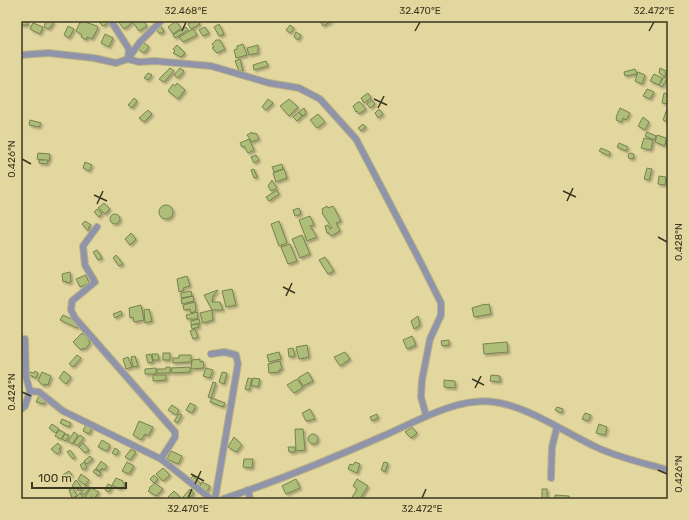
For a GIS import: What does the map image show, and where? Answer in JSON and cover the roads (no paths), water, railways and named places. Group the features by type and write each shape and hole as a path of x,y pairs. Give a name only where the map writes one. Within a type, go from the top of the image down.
{"street":[{"path":"111,21 129,49 128,59"},
{"path":"128,59 140,42 161,21"},
{"path":"21,55 48,53 94,58 116,63 128,59 139,62 155,61 211,66 269,83 299,88 320,99 352,133 412,244 440,303 441,315 430,340 422,380 421,397 426,415"},
{"path":"97,228 83,246 85,265 95,282 72,301 71,310 75,318 175,432 175,437 161,459"},
{"path":"21,410 26,406 30,391 26,378 25,340"},
{"path":"211,354 230,353 236,355 238,364 215,499"},
{"path":"30,391 39,392 63,410 161,459 211,499"},
{"path":"223,499 384,436 426,415 473,402 495,402 527,413 611,453 668,470"},
{"path":"552,478 552,447 557,427"},
{"path":"248,490 250,499"}]}
